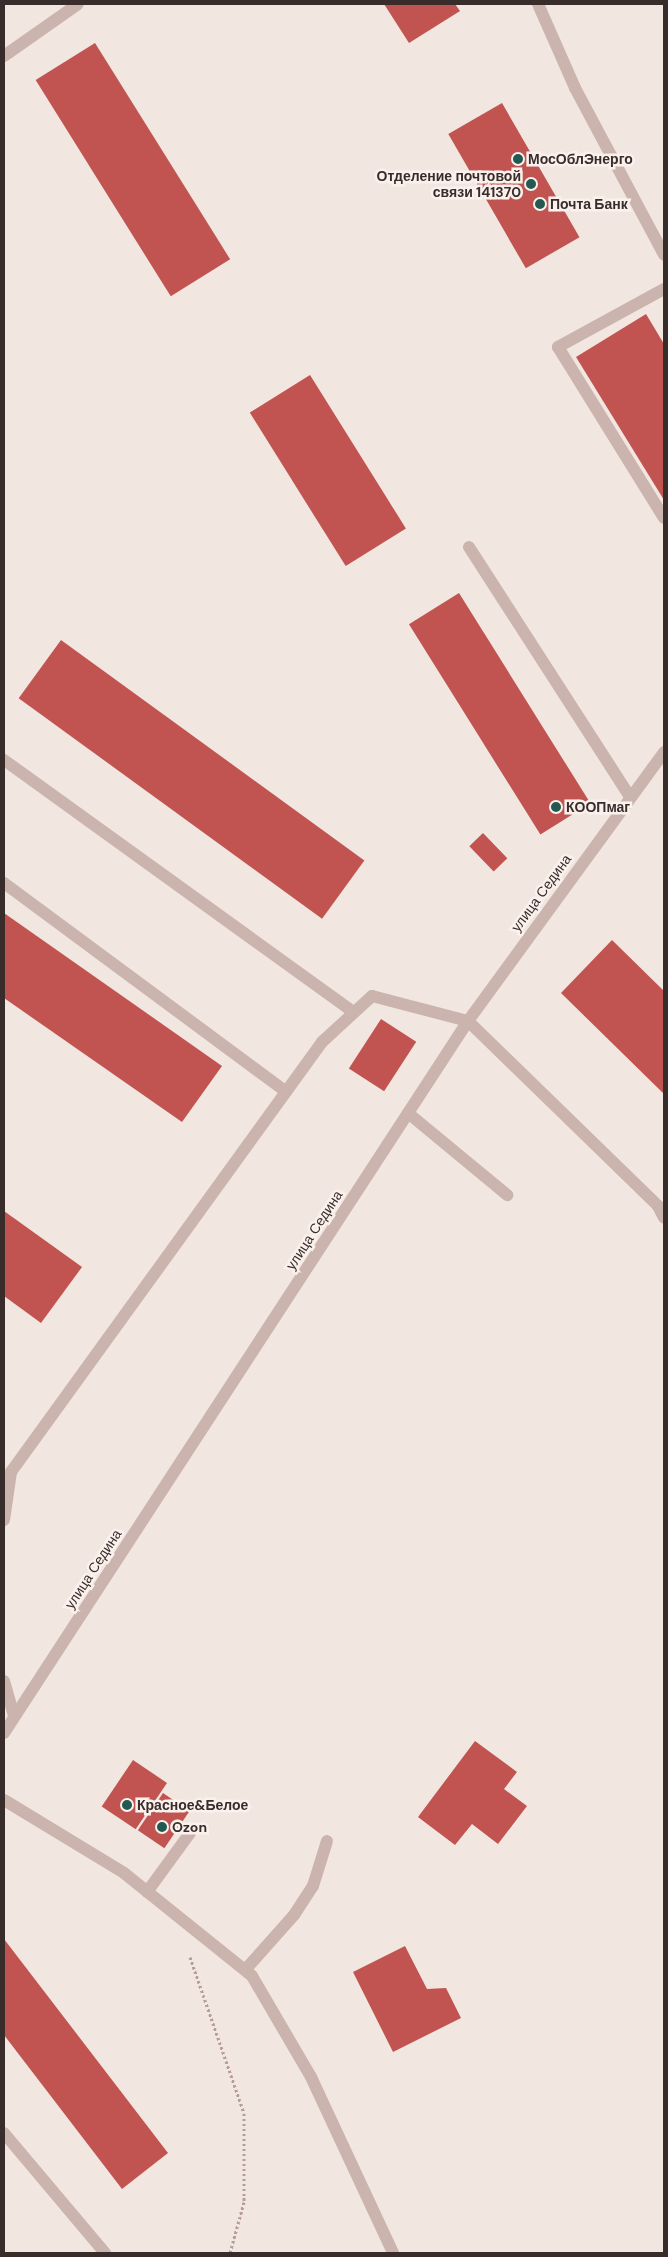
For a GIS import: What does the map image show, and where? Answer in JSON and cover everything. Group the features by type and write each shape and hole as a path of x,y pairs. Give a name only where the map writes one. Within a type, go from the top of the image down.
{"street":[{"path":"4,56 78,4"},
{"path":"538,4 575,88 664,255"},
{"path":"664,289 558,347 664,518"},
{"path":"469,547 630,798"},
{"name":"улица Седина","path":"4,1733 468,1021 664,752"},
{"path":"4,760 354,1012"},
{"path":"4,883 286,1092"},
{"path":"4,1520 11,1472 322,1042 372,996 468,1021 658,1206 664,1218"},
{"path":"408,1113 507,1195"},
{"path":"4,1681 14,1717"},
{"path":"4,1800 124,1873 252,1976 311,2078 393,2253"},
{"path":"147,1892 190,1833"},
{"path":"245,1970 294,1915 313,1886 327,1841"},
{"path":"4,2133 105,2253"}],"path":[{"path":"175,1914 244,2113 244,2202 230,2253"}],"building":[{"path":"384,4 455,4 460,11 409,43"},
{"path":"95,43 230,259 171,296 36,80"},
{"path":"502,103 580,237 526,268 448,134"},
{"path":"646,314 664,344 664,500 576,357"},
{"path":"310,375 406,528 346,566 250,413"},
{"path":"459,593 590,803 540,835 409,624"},
{"path":"61,640 364,860 322,919 19,698"},
{"path":"483,833 507,858 494,871 469,846"},
{"path":"4,913 222,1066 182,1122 4,998"},
{"path":"612,940 664,991 664,1094 561,993"},
{"path":"381,1019 416,1042 384,1091 349,1068"},
{"path":"4,1211 82,1267 41,1323 4,1296"},
{"path":"475,1741 517,1772 504,1789 527,1806 498,1844 472,1824 455,1845 418,1817"},
{"path":"133,1760 167,1783 136,1829 102,1806"},
{"path":"163,1793 190,1811 164,1848 138,1830"},
{"path":"4,1939 168,2153 122,2189 4,2035"},
{"path":"405,1946 427,1989 446,1988 461,2018 393,2052 353,1972"}],"place":[{"name":"МосОблЭнерго","path":"518,159"},
{"name":"Отделение почтовой связи 141370","path":"531,184"},
{"name":"Почта Банк","path":"540,204"},
{"name":"КООПмаг","path":"556,807"},
{"name":"Красное&Белое","path":"127,1805"},
{"name":"Ozon","path":"162,1827"}]}
